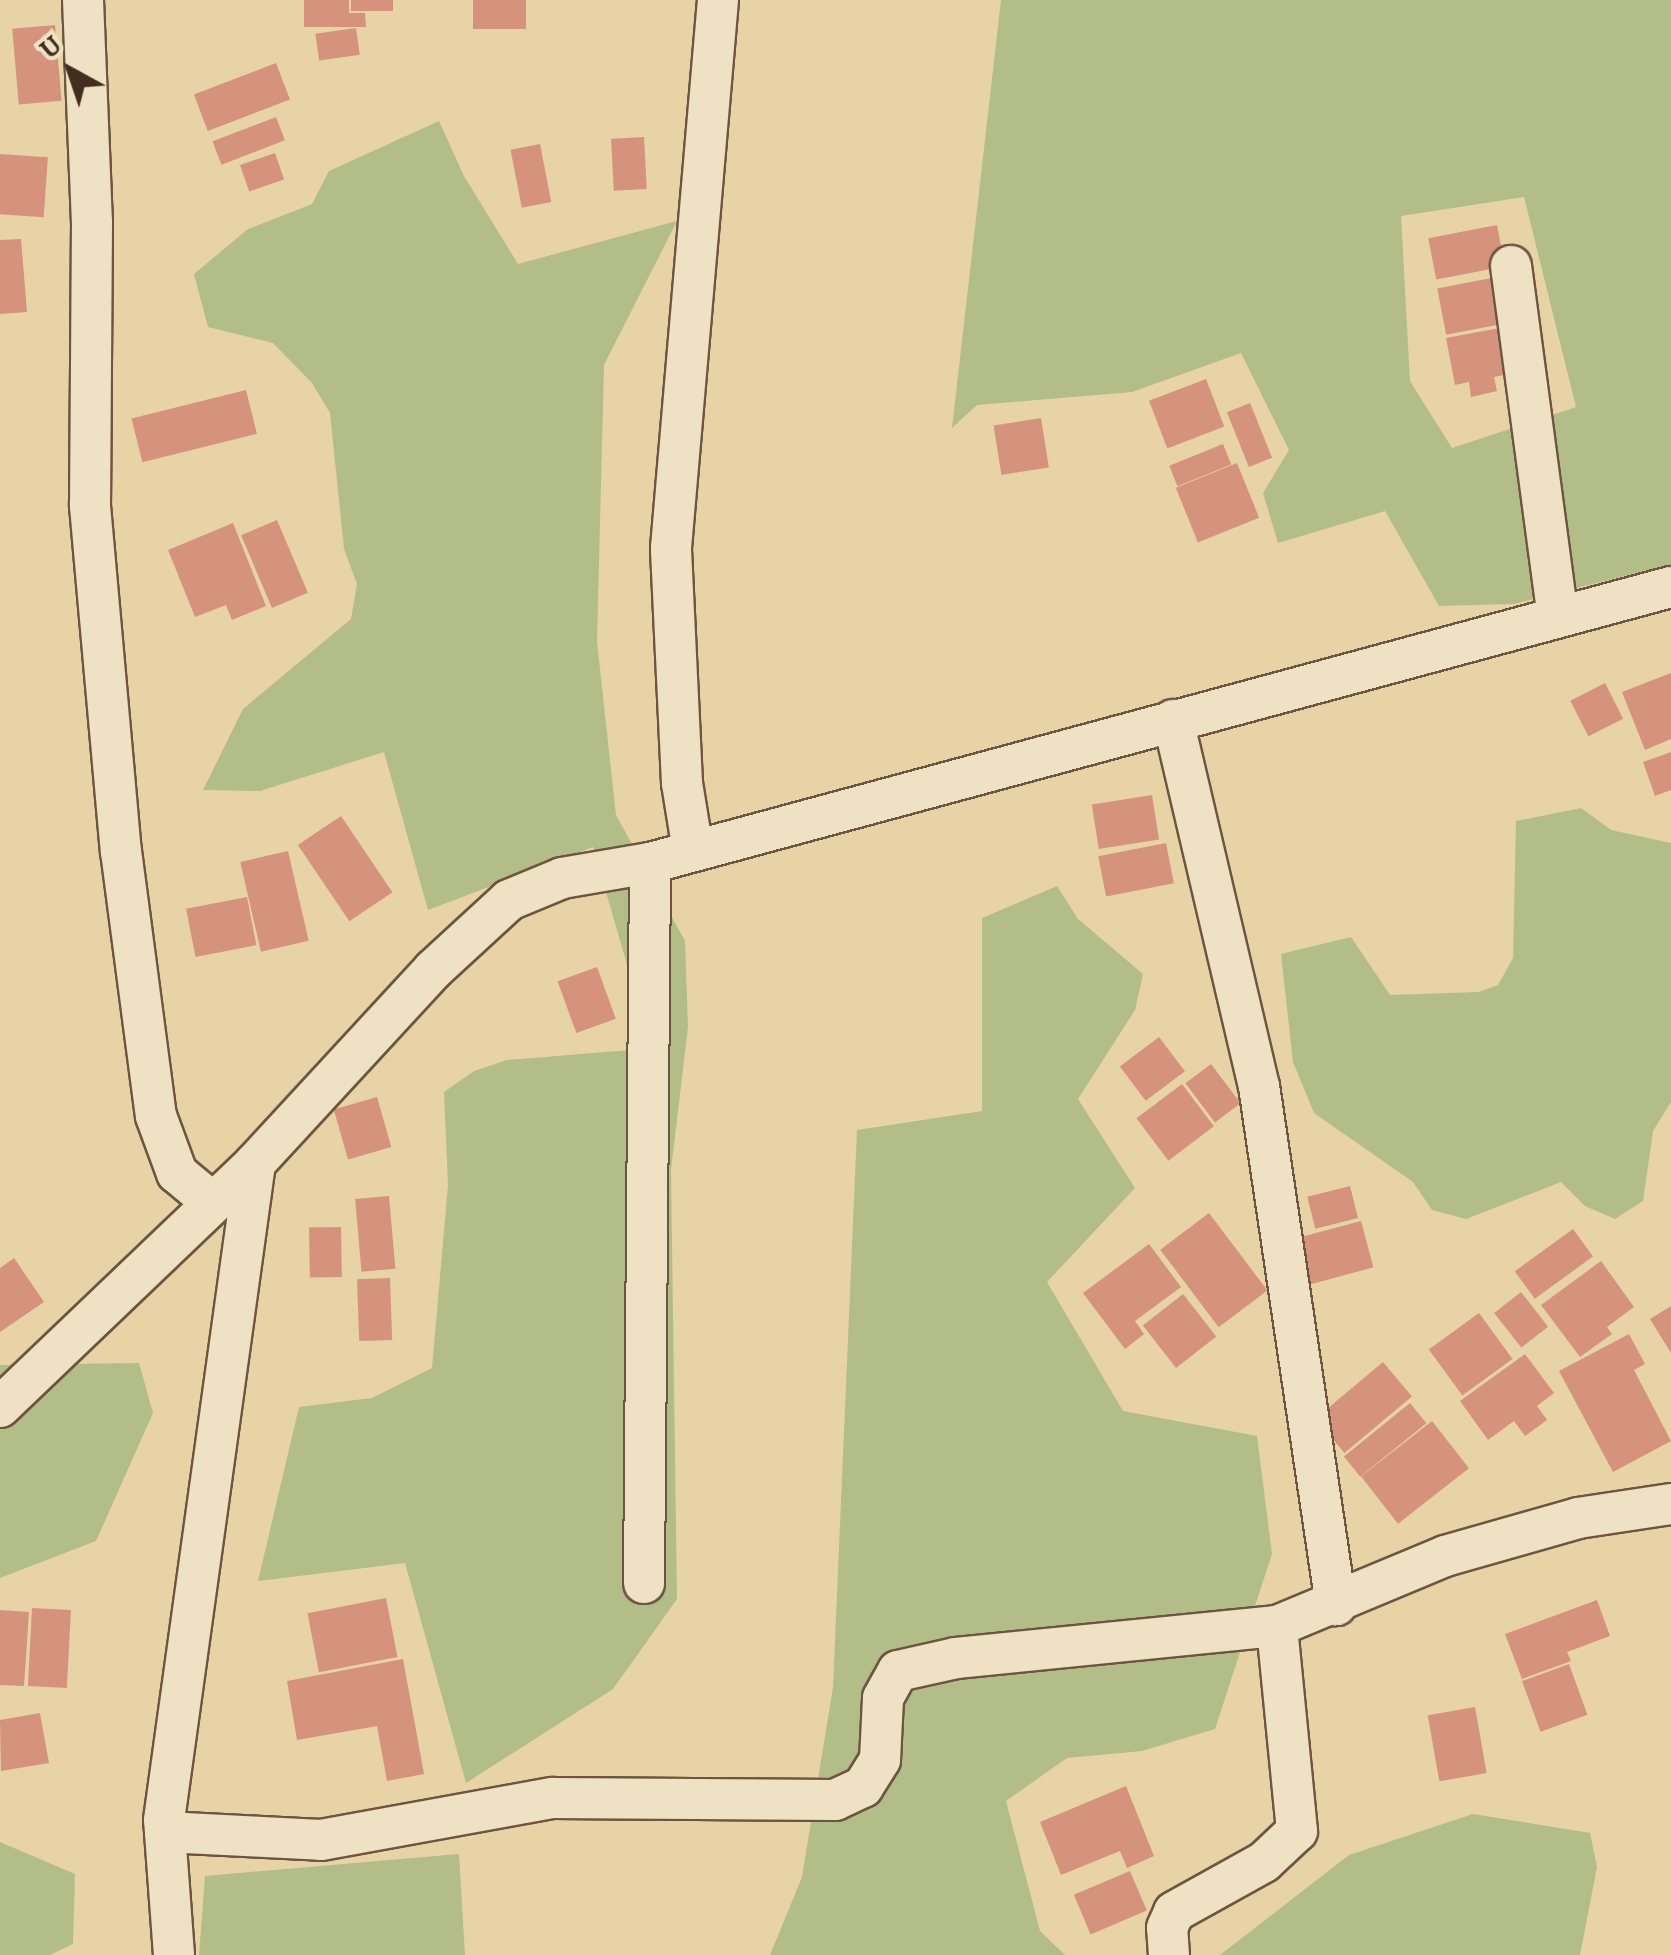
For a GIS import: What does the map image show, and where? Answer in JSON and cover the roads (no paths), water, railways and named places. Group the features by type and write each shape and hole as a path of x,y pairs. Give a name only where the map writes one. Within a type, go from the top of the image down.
{"street":[{"path":"82,0 92,202 90,506 120,851 156,1116 177,1173 213,1203"},
{"path":"693,852 682,783 670,548 718,0"},
{"path":"1511,266 1558,616"},
{"path":"0,1407 255,1163 432,970 509,900 562,878 650,864 1671,587"},
{"path":"1173,720 1259,1086 1336,1605"},
{"path":"644,1584 650,864"},
{"path":"174,1955 165,1832 255,1163"},
{"path":"165,1832 321,1840 553,1798 835,1800 863,1787 880,1760 883,1698 898,1672 956,1658 1277,1626 1336,1605 1444,1556 1578,1518 1671,1504"},
{"path":"1169,1955 1166,1928 1174,1912 1253,1870 1297,1830 1277,1626"}]}
